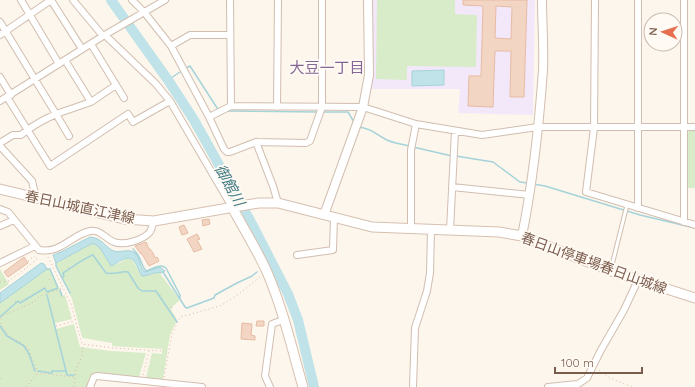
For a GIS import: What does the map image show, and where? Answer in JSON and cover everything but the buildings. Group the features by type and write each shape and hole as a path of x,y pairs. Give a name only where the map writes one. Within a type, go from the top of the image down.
{"main road":[{"name":"春日山城直江津線","path":"0,189 124,219 154,221 236,206"},
{"name":"春日山停車場春日山城線","path":"236,206 259,203 278,203 372,227 499,232 522,236 611,271 695,298"},
{"path":"236,206 267,272 303,387"}],"street":[{"path":"21,0 59,64"},
{"path":"3,33 51,0 82,49"},
{"path":"73,0 104,36 156,84 170,101 236,206"},
{"path":"132,0 144,12 171,46 209,117 224,149 227,152 256,142 306,143 310,140 322,107 322,0"},
{"path":"0,101 82,49 165,0"},
{"path":"230,0 231,106"},
{"path":"277,107 278,0"},
{"path":"324,215 363,107 369,75 368,0"},
{"path":"522,236 530,195 543,69 542,0"},
{"path":"595,0 594,128 586,192 695,225"},
{"path":"638,0 638,208"},
{"path":"684,0 684,222"},
{"path":"0,22 3,33 35,79 69,136"},
{"path":"171,46 190,35 230,35"},
{"path":"91,44 124,98"},
{"path":"65,60 92,102"},
{"path":"0,77 27,130 50,166 128,114 132,122 170,101"},
{"path":"0,142 13,135 21,135 27,130 56,114 92,102 116,85"},
{"path":"209,117 231,106 363,107 416,124 482,135 538,127 695,127"},
{"path":"411,228 411,150 416,124"},
{"path":"450,230 455,131"},
{"path":"256,142 278,203"},
{"path":"0,146 32,181 36,198"},
{"path":"452,187 530,195"},
{"path":"0,209 8,212 39,250 59,248 87,232 94,231 115,243 135,241 147,235 154,221"},
{"path":"297,255 333,250 334,217"},
{"path":"0,226 14,220"},
{"path":"413,387 415,328 427,291 430,273 432,230"},
{"path":"0,263 35,246"},
{"path":"548,387 578,384 587,378 624,310 638,280"},
{"path":"269,387 265,376 272,324 283,320"},
{"path":"90,387 94,377 97,376 142,382 202,387"}],"lane":[{"path":"611,271 627,205"}],"path":[{"path":"28,261 35,256"},
{"path":"0,282 9,281 35,261 38,256 48,257 71,304 83,344 82,356 76,370 74,387"},
{"path":"163,383 172,334 180,317 220,306 239,294 267,272"},
{"path":"0,319 4,315 34,302 40,296 63,288"},
{"path":"56,326 75,321"},
{"path":"0,323 11,338 28,348 38,373"},
{"path":"83,344 114,348 162,351"},
{"path":"142,382 150,350"},
{"path":"593,367 610,378 632,387"},
{"path":"38,373 75,377"},
{"path":"26,387 38,373"}],"shaded area":[{"path":"373,0 535,0 533,115 458,113 460,89 371,89"}],"green space":[{"path":"377,0 455,0 455,14 477,15 476,67 407,66 407,80 376,79"},
{"path":"689,131 695,131 695,188 686,188 686,135"},
{"path":"91,244 98,245 110,265 120,263 129,258 136,265 140,274 149,275 159,272 179,299 179,301 171,309 177,320 170,335 163,379 146,378 152,353 162,354 162,349 112,346 112,343 82,337 72,299 56,266 57,263"},
{"path":"0,269 9,284 0,290"},
{"path":"47,269 50,270 63,296 65,295 72,319 55,323 56,329 74,324 80,347 146,353 139,377 95,372 90,376 86,387 0,387 0,303"}],"water":[{"path":"444,70 444,85 412,86 412,71"},
{"path":"90,237 98,239 114,251 130,251 135,253 145,272 160,267 165,271 142,276 135,263 129,258 111,266 100,248 95,244 91,244 56,263 53,255"},
{"path":"41,263 44,264 47,269 0,303 0,293"}],"waterway":[{"name":"御館川","path":"111,0 168,80 194,120 253,226 288,294 298,320 314,387"},
{"path":"186,68 190,66 219,111"},
{"path":"168,80 183,70"},
{"path":"227,111 317,112"},
{"path":"323,112 348,112 354,122"},
{"path":"359,127 370,130 391,142 409,146"},
{"path":"413,147 452,156"},
{"path":"456,156 493,162 520,182 527,183"},
{"path":"533,184 545,186 640,215 695,228"},
{"path":"133,249 138,255 146,271 159,266 166,268 180,295 180,298"},
{"path":"56,263 62,278 64,276 63,273 93,255 106,273 112,274 128,272 138,288 142,291 156,291 177,322"},
{"path":"0,317 18,301 20,303 45,288 47,292 58,288 50,269 47,269"},
{"path":"163,272 187,308 214,298 215,295 257,272"},
{"path":"62,278 70,293"},
{"path":"60,290 62,296"},
{"path":"47,295 67,375 74,375"},
{"path":"0,326 7,336 24,346 29,354 35,371"},
{"path":"38,371 52,373 52,371 66,371"}],"district":[{"name":"大豆一丁目","path":"327,67"}]}
